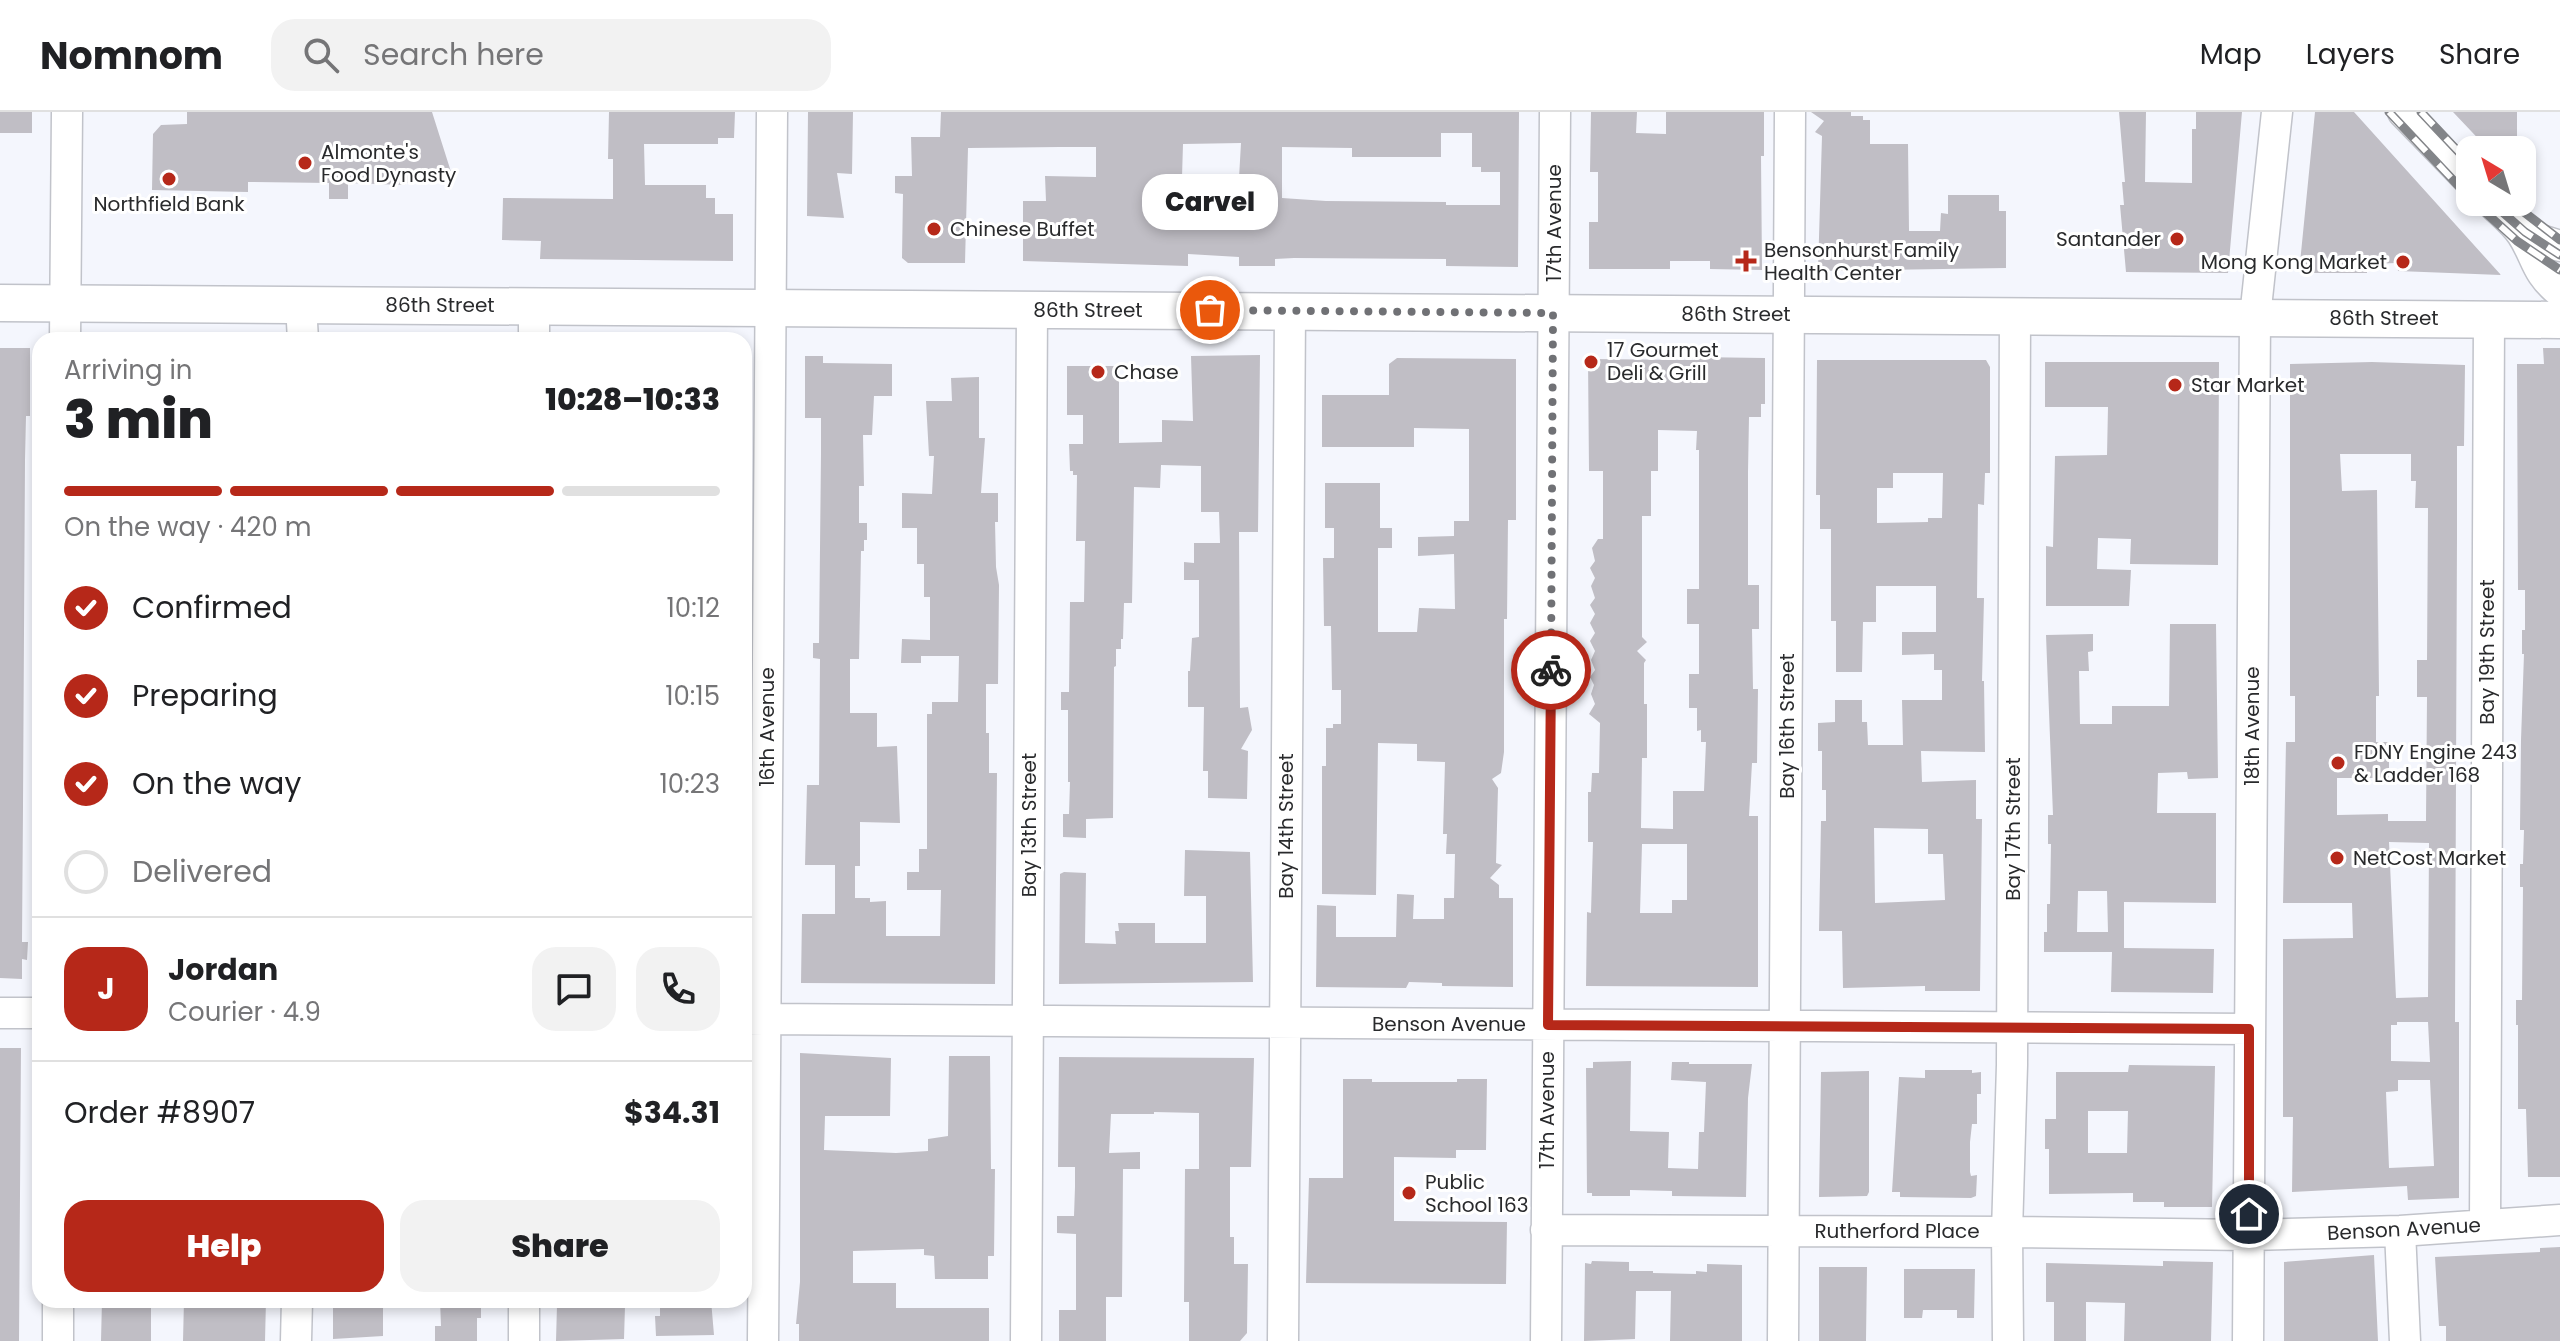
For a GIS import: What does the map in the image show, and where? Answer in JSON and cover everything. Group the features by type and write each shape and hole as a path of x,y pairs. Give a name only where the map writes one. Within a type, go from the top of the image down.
{"main road":[{"name":"86th Street","path":"0,303 65,303 302,322 534,323 770,308 2560,320"}],"street":[{"path":"65,332 67,112"},
{"name":"16th Avenue","path":"763,1341 754,1019 772,112"},
{"name":"17th Avenue","path":"1546,1341 1555,112"},
{"name":"Bay 16th Street","path":"1783,1341 1790,112"},
{"name":"18th Avenue","path":"2248,1341 2255,317 2277,112"},
{"path":"2403,112 2456,167"},
{"path":"2505,216 2522,234 2534,261 2549,283 2560,292"},
{"path":"2522,234 2560,246"},
{"name":"Bay 13th Street","path":"1026,1341 1032,309"},
{"name":"Bay 14th Street","path":"1283,1341 1290,311"},
{"name":"Bay 17th Street","path":"2008,1341 2007,1232 2013,1028 2015,316"},
{"name":"Bay 19th Street","path":"2485,1225 2489,319"},
{"path":"0,1013 32,1013"},
{"name":"Benson Avenue","path":"754,1019 2249,1029"},
{"name":"Benson Avenue","path":"2248,1235 2400,1231 2560,1220"},
{"name":"Rutherford Place","path":"1546,1230 2248,1235"},
{"path":"2400,1231 2405,1341"},
{"path":"58,1308 58,1341"},
{"path":"296,1341 297,1308"},
{"path":"524,1308 524,1341"}],"building":[{"path":"0,112 32,112 32,133 0,133"},
{"path":"187,112 432,112 452,175 416,175 405,185 348,183 348,199 329,199 329,183 248,182 248,192 152,190 153,134 161,125 187,124"},
{"path":"609,112 735,112 734,138 718,138 718,144 644,144 645,185 706,185 706,198 715,198 715,214 733,214 733,261 540,259 541,241 502,240 503,198 613,199 613,159 608,159"},
{"path":"808,112 853,112 852,174 837,173 844,218 807,216"},
{"path":"941,112 1519,112 1518,267 1446,266 1446,259 1294,258 1275,259 1275,266 1239,266 1239,257 1188,254 1188,266 1023,261 1023,201 1046,201 1045,176 1096,177 1096,147 968,148 965,263 908,263 902,258 903,194 895,193 895,176 912,176 911,137 940,137","holes":["1441,133 1472,133 1472,167 1481,167 1481,172 1500,172 1500,205 1282,198 1282,147 1352,148 1352,157 1441,157","1241,143 1239,178 1182,177 1183,144"]},
{"path":"1591,112 1637,112 1636,133 1666,134 1666,112 1764,112 1764,156 1761,156 1762,270 1710,269 1710,261 1670,261 1670,269 1589,269 1589,222 1598,222 1598,172 1590,172"},
{"path":"1811,112 1851,112 1851,116 1863,116 1863,120 1870,120 1870,144 1908,144 1909,231 1940,231 1941,213 1948,214 1948,195 1999,195 1999,211 2006,211 2006,268 1818,271 1822,136 1815,132 1824,121"},
{"name":"Santander","path":"2119,112 2146,112 2145,182 2192,183 2192,129 2196,129 2196,112 2242,112 2228,273 2126,272 2120,205 2124,205 2122,182 2125,182"},
{"path":"2315,112 2354,112 2501,275 2398,271 2397,263 2367,264 2367,273 2299,273"},
{"path":"2453,112 2517,112 2517,136 2476,136"},
{"path":"0,348 30,348 30,416 26,416 25,460 22,942 28,942 27,960 22,959 22,979 0,978"},
{"path":"2543,348 2560,348 2560,1177 2528,1177 2526,1109 2518,1109 2516,1025 2516,1000 2522,1000 2523,887 2520,887 2520,864 2523,864 2524,830 2520,830 2522,630 2525,630 2525,590 2518,590 2517,364 2544,364"},
{"path":"1260,355 1258,532 1239,532 1240,708 1248,707 1252,730 1241,749 1248,751 1247,799 1208,798 1208,771 1203,771 1204,707 1188,707 1192,638 1199,637 1199,580 1184,580 1184,562 1194,563 1194,543 1220,543 1219,512 1201,512 1201,466 1161,465 1160,488 1134,487 1132,603 1124,603 1123,639 1121,649 1116,649 1114,667 1113,818 1086,819 1086,838 1063,837 1063,814 1069,814 1070,782 1068,710 1061,710 1061,692 1069,692 1070,602 1084,602 1085,541 1076,541 1077,475 1070,471 1069,444 1083,444 1083,415 1067,415 1067,366 1119,366 1119,443 1162,442 1162,420 1193,421 1191,356"},
{"path":"805,356 823,356 823,363 892,364 892,396 874,396 872,435 863,435 864,486 859,486 859,523 867,523 867,540 864,540 864,551 861,551 859,659 850,659 850,713 877,713 877,747 897,746 900,823 860,822 860,866 855,866 855,898 870,898 870,902 886,901 886,936 940,936 941,890 907,890 907,872 919,872 919,849 927,849 927,714 932,714 932,702 958,702 959,656 921,656 921,663 901,663 902,639 930,640 930,597 924,597 924,564 917,564 917,528 902,528 902,493 932,494 934,456 929,456 926,401 952,401 951,378 979,377 979,438 985,438 981,493 998,493 998,522 995,522 999,585 998,684 986,684 989,773 997,773 995,984 801,983 802,914 835,914 835,865 805,865 807,785 819,785 820,659 813,658 813,643 819,643 821,418 805,418"},
{"path":"1694,357 1765,358 1765,404 1761,404 1761,417 1749,417 1748,472 1748,585 1759,585 1759,629 1752,629 1753,689 1758,689 1757,763 1752,763 1749,816 1758,816 1758,987 1586,986 1587,912 1591,913 1593,842 1588,842 1588,792 1591,792 1592,773 1599,773 1600,723 1589,714 1595,704 1591,694 1594,685 1590,677 1595,670 1591,660 1595,651 1590,641 1595,633 1590,623 1595,614 1590,605 1595,598 1591,586 1595,578 1590,568 1595,561 1592,548 1598,539 1603,539 1603,471 1589,471 1588,359 1694,360","holes":["1658,430 1697,431 1696,450 1699,450 1699,589 1687,589 1687,624 1699,624 1699,674 1689,674 1689,708 1697,708 1697,731 1701,730 1701,742 1706,742 1704,791 1673,791 1673,829 1641,828 1642,758 1647,758 1647,704 1644,704 1646,660 1637,651 1647,642 1642,637 1642,516 1651,516 1651,471 1658,471","1642,844 1687,844 1687,900 1672,900 1672,913 1640,913"]},
{"path":"1397,358 1516,359 1516,520 1508,520 1504,752 1501,773 1492,779 1498,788 1496,863 1502,865 1490,878 1499,885 1499,898 1513,898 1513,987 1442,986 1442,983 1409,982 1406,988 1316,987 1317,905 1336,906 1336,937 1396,937 1397,894 1414,895 1413,919 1444,919 1444,898 1454,898 1455,854 1446,854 1447,834 1443,834 1445,762 1417,761 1417,744 1378,743 1376,895 1322,894 1322,766 1326,766 1326,728 1341,724 1341,690 1332,690 1331,626 1324,626 1323,558 1334,558 1334,528 1325,528 1325,483 1380,483 1380,528 1392,528 1392,548 1378,548 1378,632 1417,632 1419,608 1455,609 1454,554 1418,556 1418,537 1454,536 1454,521 1469,521 1469,429 1414,428 1414,447 1322,447 1322,395 1389,395 1389,364"},
{"path":"1817,360 1986,360 1990,367 1990,473 1985,473 1984,505 1978,504 1977,598 1984,598 1982,681 1985,752 1921,751 1922,782 1976,780 1976,819 1982,819 1980,991 1925,991 1925,986 1843,988 1842,931 1819,931 1821,821 1826,821 1826,790 1822,790 1818,723 1835,722 1835,700 1862,700 1862,722 1867,722 1868,745 1903,745 1902,700 1942,700 1942,670 1934,670 1934,654 1902,655 1902,632 1936,632 1936,586 1876,586 1876,622 1863,622 1862,672 1836,672 1836,621 1831,621 1831,529 1820,529 1820,495 1816,495","holes":["1893,473 1943,473 1942,518 1928,518 1928,522 1877,523 1877,488 1893,488","1874,828 1928,829 1928,854 1943,854 1945,900 1875,903"]},
{"path":"2045,362 2219,362 2218,565 2130,564 2131,539 2098,538 2097,569 2131,570 2129,606 2046,606 2046,546 2053,547 2055,456 2107,455 2108,407 2045,407"},
{"path":"2372,362 2465,365 2464,446 2457,446 2455,1022 2459,1022 2459,1198 2408,1200 2407,1186 2292,1192 2293,1117 2283,1117 2283,939 2353,938 2352,903 2283,903 2286,742 2295,742 2295,696 2290,696 2290,364","holes":["2340,454 2411,454 2411,481 2416,481 2415,508 2428,508 2427,660 2417,660 2417,697 2427,697 2426,821 2388,821 2388,814 2337,815 2337,778 2389,778 2389,742 2376,742 2376,696 2379,696 2377,490 2342,491","2389,842 2429,843 2428,997 2396,998","2397,1022 2428,1022 2430,1062 2391,1061 2391,1025 2397,1025","2398,1080 2430,1080 2434,1166 2389,1168 2386,1092 2398,1091"]},
{"path":"2170,624 2216,624 2218,778 2188,779 2187,772 2158,773 2157,813 2216,813 2216,903 2124,902 2124,948 2214,949 2213,993 2111,992 2112,952 2044,952 2047,904 2050,904 2048,815 2053,815 2046,635 2093,634 2093,651 2088,652 2089,671 2079,671 2080,724 2112,724 2112,706 2169,706","holes":["2078,891 2107,891 2108,932 2077,932"]},
{"path":"1185,850 1250,852 1253,982 1059,984 1060,874 1064,872 1086,873 1085,943 1116,944 1118,923 1155,923 1155,943 1206,943 1206,896 1184,896"},
{"path":"0,1048 21,1048 19,1341 0,1341"},
{"path":"800,1053 891,1058 890,1116 825,1116 824,1150 896,1153 928,1151 928,1139 948,1136 949,1056 990,1056 991,1169 995,1169 994,1256 988,1256 988,1279 935,1279 934,1256 924,1255 924,1249 853,1251 853,1283 896,1283 896,1308 989,1308 989,1341 799,1341 799,1324 796,1324 800,1282"},
{"path":"1059,1057 1254,1058 1251,1167 1230,1167 1230,1237 1234,1237 1234,1264 1248,1264 1247,1333 1240,1341 1189,1341 1189,1302 1184,1302 1185,1169 1199,1169 1199,1113 1154,1112 1111,1114 1109,1153 1140,1152 1140,1169 1123,1169 1122,1297 1106,1297 1106,1341 1059,1341 1059,1310 1076,1310 1076,1234 1057,1233 1057,1216 1074,1216 1075,1187 1075,1167 1058,1167"},
{"path":"1631,1061 1630,1131 1669,1132 1668,1168 1698,1169 1699,1132 1704,1132 1706,1082 1671,1080 1672,1062 1752,1064 1748,1098 1746,1197 1672,1196 1672,1191 1630,1190 1630,1196 1592,1196 1592,1193 1587,1193 1586,1068 1593,1068 1593,1062"},
{"path":"2129,1065 2215,1066 2212,1207 2164,1207 2164,1202 2133,1202 2133,1193 2049,1194 2045,1119 2056,1119 2056,1072 2128,1072","holes":["2088,1111 2128,1111 2127,1153 2088,1153"]},
{"path":"1925,1070 1981,1072 1977,1124 1972,1124 1970,1142 1970,1172 1971,1176 1977,1175 1976,1196 1971,1198 1900,1197 1900,1192 1892,1192 1899,1077 1925,1078"},
{"path":"1869,1071 1869,1192 1867,1196 1819,1197 1821,1072"},
{"path":"1343,1079 1457,1082 1457,1079 1487,1079 1486,1150 1456,1150 1456,1158 1394,1157 1394,1221 1507,1222 1506,1284 1306,1283 1309,1178 1343,1178"},
{"path":"2560,1247 2560,1341 2446,1341 2446,1326 2439,1326 2435,1257 2540,1252 2540,1248"},
{"path":"2374,1255 2378,1341 2284,1341 2284,1262"},
{"path":"1592,1261 1629,1262 1629,1271 1653,1273 1696,1274 1696,1271 1707,1272 1707,1264 1742,1265 1742,1341 1670,1341 1671,1291 1636,1291 1635,1339 1584,1341 1585,1263 1591,1264"},
{"path":"2163,1261 2213,1262 2211,1341 2124,1341 2125,1303 2086,1302 2086,1341 2054,1341 2054,1302 2046,1302 2046,1263 2163,1266"},
{"path":"1819,1267 1867,1267 1866,1341 1819,1341"},
{"path":"1904,1269 1975,1269 1974,1318 1957,1318 1957,1310 1923,1310 1922,1318 1904,1318"},
{"path":"102,1308 151,1308 151,1341 101,1341"},
{"path":"184,1308 266,1308 265,1341 183,1341"},
{"path":"333,1308 383,1308 383,1336 333,1339"},
{"path":"440,1308 481,1308 481,1318 477,1318 477,1341 435,1341 435,1326 441,1326"},
{"path":"557,1308 625,1308 624,1339 556,1341"},
{"path":"660,1308 712,1308 714,1335 656,1336 655,1316 660,1316"}],"railway":[{"path":"2389,112 2456,183"},
{"path":"2421,112 2456,149"},
{"path":"2489,216 2517,241 2560,270"},
{"path":"2507,216 2560,255"},
{"path":"2529,216 2560,240"}],"way so far":[{"path":"1210,310 1553,313 1551,670"}],"place":[{"name":"Almonte's Food Dynasty","path":"305,163"},
{"name":"Northfield Bank","path":"169,179"},
{"name":"Chinese Buffet","path":"934,229"},
{"name":"Santander","path":"2177,239"},
{"name":"Bensonhurst Family Health Center","path":"1746,261"},
{"name":"Mong Kong Market","path":"2403,262"},
{"name":"Carvel","path":"1210,310"},
{"name":"17 Gourmet Deli & Grill","path":"1591,362"},
{"name":"Chase","path":"1098,372"},
{"name":"Star Market","path":"2175,385"},
{"name":"FDNY Engine 243 & Ladder 168","path":"2338,763"},
{"name":"NetCost Market","path":"2337,858"},
{"name":"Public School 163","path":"1409,1193"}],"route":[{"path":"1551,670 1548,1025 2249,1029 2249,1214"}]}
